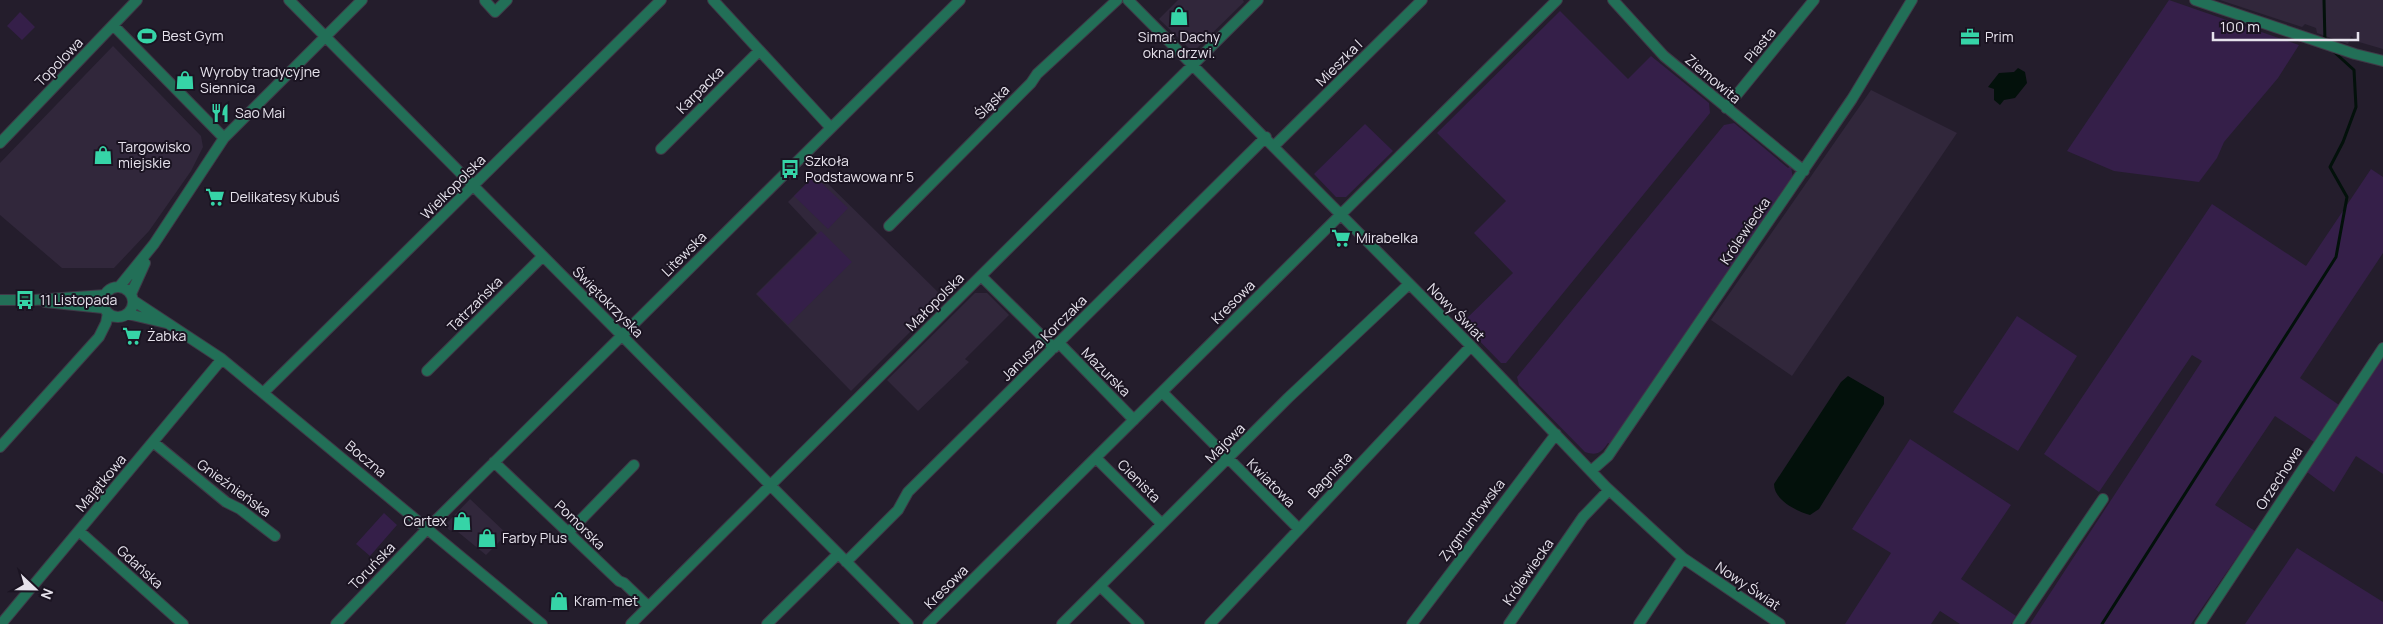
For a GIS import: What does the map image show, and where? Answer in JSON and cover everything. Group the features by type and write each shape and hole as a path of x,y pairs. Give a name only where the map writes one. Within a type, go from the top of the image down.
{"street":[{"name":"Topolowa","path":"0,143 137,0"},
{"name":"Świętokrzyska","path":"289,0 908,624"},
{"path":"0,300 34,300 105,295 110,290 119,287 154,244 224,138 362,0"},
{"path":"485,1 495,12 507,0"},
{"name":"Wielkopolska","path":"264,393 661,0"},
{"path":"714,0 831,128"},
{"name":"Litewska","path":"428,528 960,0"},
{"name":"Śląska","path":"889,226 1031,83 1037,74 1117,0"},
{"name":"Nowy Świat","path":"1128,0 1266,137 1471,346 1608,490 1683,558 1780,624"},
{"name":"Małopolska","path":"631,624 1258,0"},
{"name":"Mieszka I","path":"1274,146 1422,0"},
{"name":"Kresowa","path":"928,624 1557,0"},
{"name":"Ziemowita","path":"1613,0 1664,56 1804,171"},
{"name":"Piasta","path":"1726,108 1814,0"},
{"name":"Królewiecka","path":"1591,471 1608,456 1804,171 1852,99 1912,0"},
{"path":"2195,0 2355,54 2383,61"},
{"path":"112,25 224,138"},
{"name":"Karpacka","path":"661,149 759,51"},
{"name":"Janusza Korczaka","path":"846,562 898,510 908,492 1266,137"},
{"path":"34,300 109,313 128,314 132,298 154,244"},
{"name":"Tatrzańska","path":"427,371 543,256"},
{"name":"Mazurska","path":"981,276 1134,420"},
{"name":"Majowa","path":"1062,624 1288,398 1409,284"},
{"path":"119,287 128,290 132,298"},
{"path":"0,447 99,337 107,332 109,313 105,295"},
{"name":"Boczna","path":"132,298 166,324 222,359 542,624"},
{"name":"Boczna","path":"128,314 166,324"},
{"name":"Bagnista","path":"1210,624 1471,346"},
{"name":"Orzechowa","path":"2200,624 2383,348"},
{"name":"Majątkowa","path":"2,624 222,359"},
{"name":"Kwiatowa","path":"1162,392 1299,529"},
{"name":"Zygmuntowska","path":"1412,624 1556,434"},
{"name":"Gnieźnieńska","path":"153,442 226,502 240,509 275,536"},
{"name":"Cienista","path":"1096,458 1162,523"},
{"name":"Pomorska","path":"494,462 619,581 624,583 648,606"},
{"path":"569,532 634,465"},
{"name":"Królewiecka","path":"1508,624 1583,517 1608,490"},
{"path":"2018,624 2102,499"},
{"name":"Toruńska","path":"336,624 428,528"},
{"name":"Gdańska","path":"80,531 177,622"},
{"path":"767,624 838,554"},
{"path":"1639,624 1683,558"},
{"path":"1100,586 1139,624"}],"shaded area":[{"path":"1178,0 1243,0 1244,2 1193,52 1159,19"},
{"path":"2169,0 2299,45 2278,78 2224,142 2217,158 2199,182 2114,171 2067,151"},
{"path":"2220,0 2383,0 2383,49 2359,42 2351,36 2348,44 2317,33 2316,28 2305,24 2302,27"},
{"path":"1560,11 1628,79 1651,56 1709,103 1710,113 1506,363 1501,363 1462,323 1513,273 1474,233 1506,201 1437,133"},
{"path":"20,12 35,27 22,40 7,26"},
{"name":"Targowisko miejskie","path":"113,46 201,136 203,147 191,171 149,231 114,268 62,268 0,215 0,163"},
{"path":"2018,68 2025,72 2027,83 2015,98 2004,100 2000,105 1994,100 1994,89 1988,87 1999,73 2014,72"},
{"path":"1871,90 1957,133 1792,376 1711,320"},
{"path":"1734,123 1788,168 1791,166 1793,179 1610,444 1608,443 1598,453 1585,452 1519,385 1517,377 1724,125"},
{"path":"1365,124 1393,151 1346,197 1336,197 1314,174"},
{"path":"2371,169 2383,177 2383,253 2300,378 2339,405 2314,442 2275,416 2215,505 2255,531 2191,624 2030,624 2202,361 2192,355 2099,492 2044,454 2212,204 2306,266"},
{"path":"817,173 944,298 851,391 756,294 817,233 788,202"},
{"path":"814,176 848,208 828,229 794,196"},
{"path":"821,231 852,262 788,325 757,294"},
{"path":"975,293 987,293 1009,315 965,359 969,362 918,411 887,380"},
{"path":"2017,316 2077,356 2018,451 1953,412"},
{"path":"2383,358 2383,474 2356,456 2334,492 2307,472"},
{"path":"1848,376 1884,397 1884,404 1819,509 1810,515 1792,508 1782,500 1775,490 1774,484 1841,382"},
{"path":"1910,439 2011,505 1961,579 2016,616 2011,624 1960,624 1940,611 1931,624 1845,624 1891,553 1852,529"},
{"path":"470,499 507,534 486,555 458,532 449,530 445,525"},
{"path":"384,513 397,525 370,556 356,544"},
{"path":"2297,548 2383,602 2383,624 2245,624"}],"waterway":[{"path":"2324,0 2325,42"},
{"path":"2102,624 2336,257 2347,197 2330,167 2343,142 2356,107 2354,70 2332,50"}],"place":[{"name":"Simar. Dachy okna drzwi.","path":"1179,16"},
{"name":"Best Gym","path":"147,36"},
{"name":"Prim","path":"1970,37"},
{"name":"Wyroby tradycyjne Siennica","path":"185,80"},
{"name":"Sao Mai","path":"220,113"},
{"name":"Targowisko miejskie","path":"103,155"},
{"name":"Szkoła Podstawowa nr 5","path":"790,169"},
{"name":"Delikatesy Kubuś","path":"215,197"},
{"name":"Mirabelka","path":"1341,238"},
{"name":"11 Listopada","path":"25,300"},
{"name":"Żabka","path":"132,336"},
{"name":"Cartex","path":"462,521"},
{"name":"Farby Plus","path":"487,538"},
{"name":"Kram-met","path":"559,601"}]}
